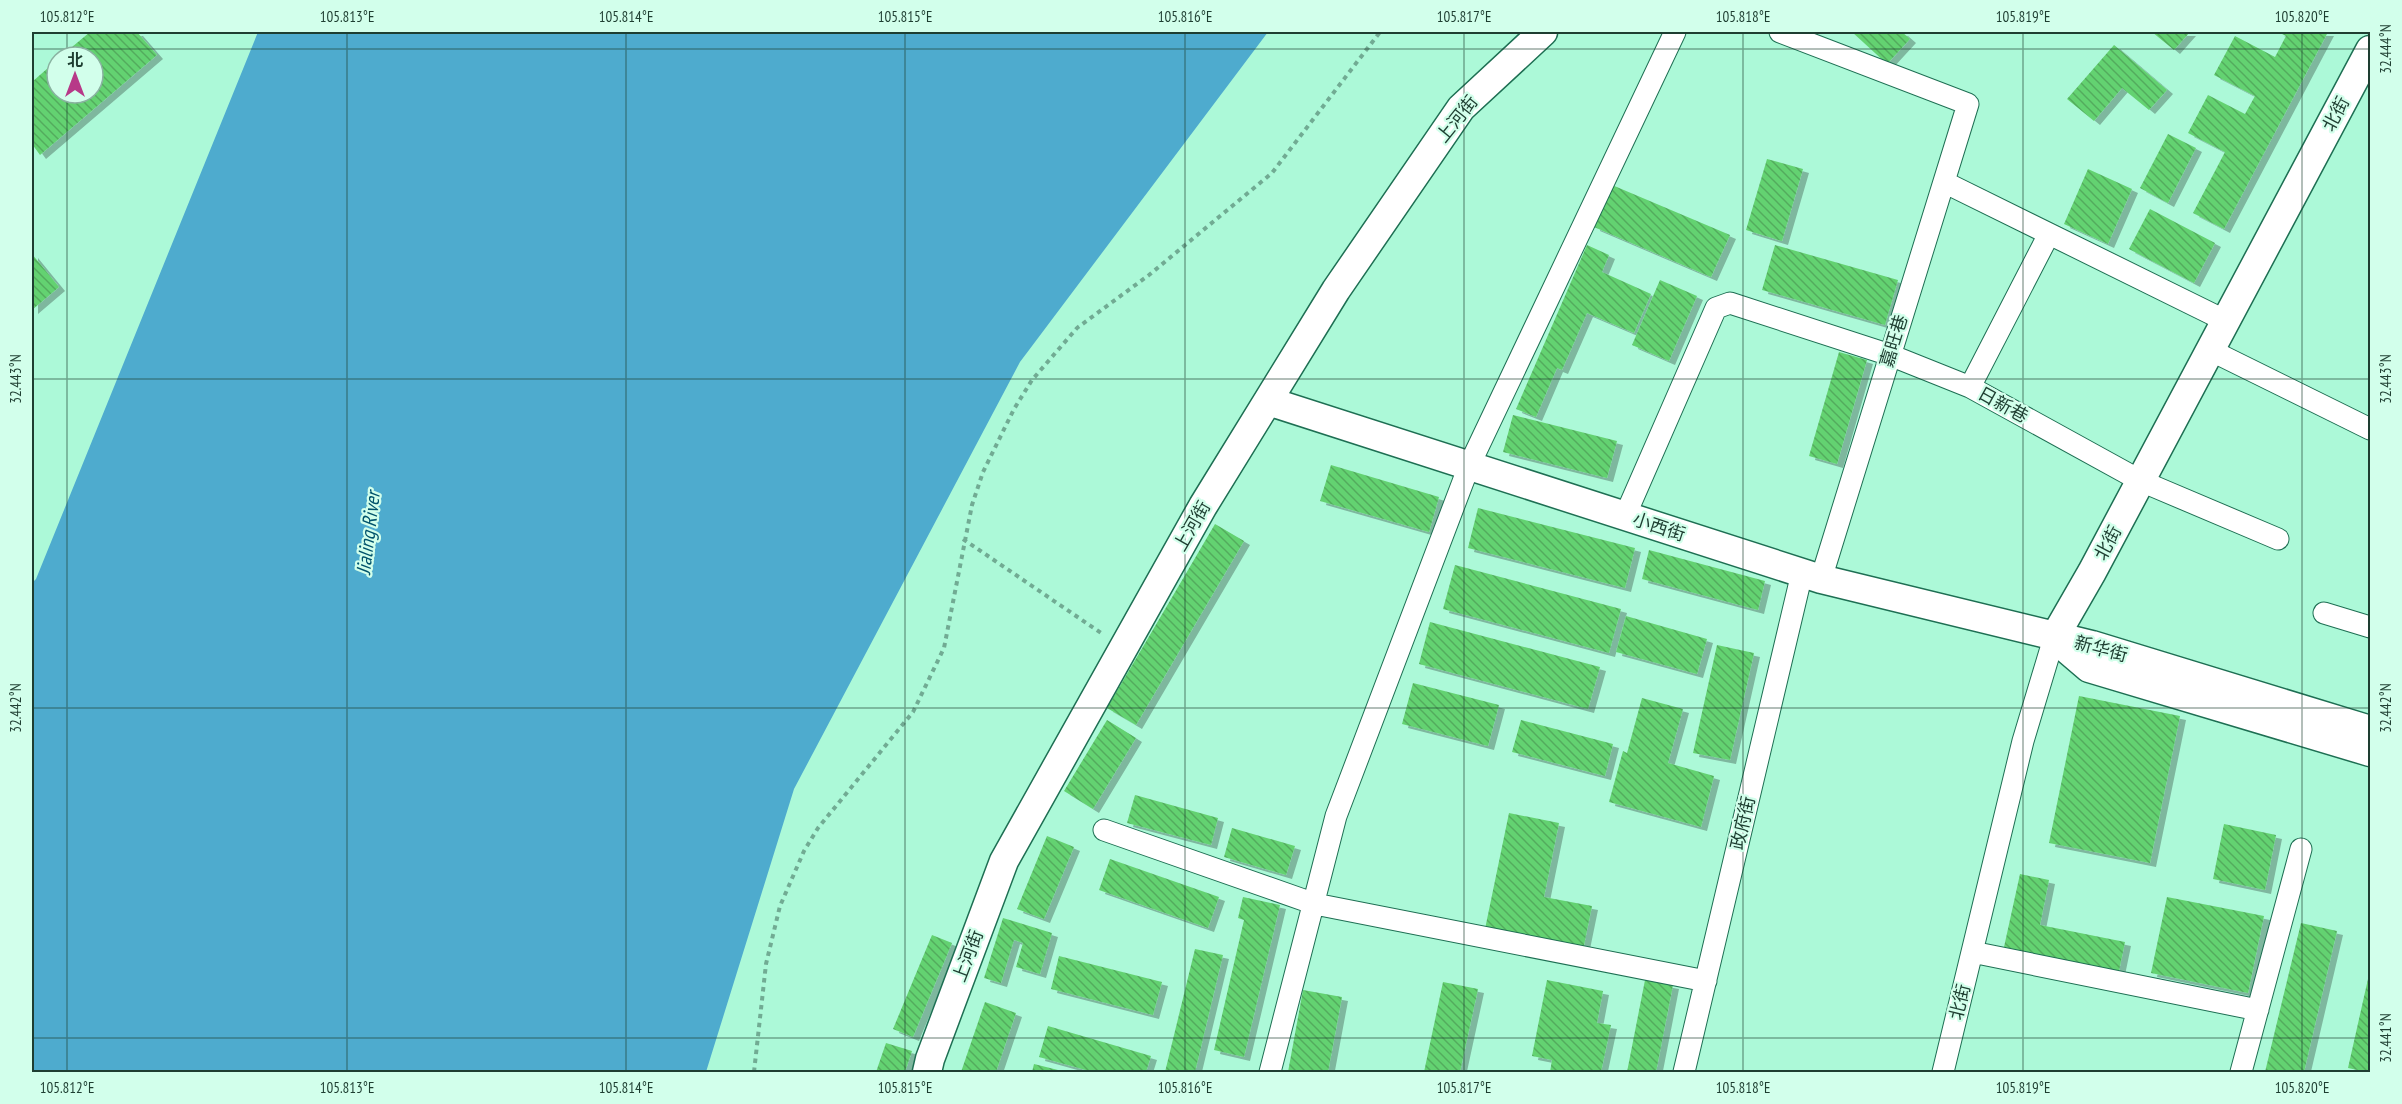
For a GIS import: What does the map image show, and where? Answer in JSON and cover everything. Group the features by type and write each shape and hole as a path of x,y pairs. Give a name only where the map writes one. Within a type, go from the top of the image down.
{"street":[{"name":"上河街","path":"927,1072 1004,861 1203,506 1336,290 1461,108 1543,32"},
{"path":"1270,1072 1336,816 1468,466 1675,32"},
{"name":"嘉旺巷","path":"1780,32 1968,104 1890,355 1811,576"},
{"name":"北街","path":"1943,1072 2023,741 2054,638 2370,50"},
{"path":"1944,182 2226,321"},
{"path":"1970,387 2049,234"},
{"name":"日新巷","path":"1625,516 1716,308 1730,303 1890,355 1970,387 2140,481 2278,539"},
{"path":"2210,350 2370,429"},
{"name":"小西街","path":"1268,401 1811,576 2054,638"},
{"name":"政府街","path":"1684,1072 1811,576"},
{"path":"2324,613 2370,627"},
{"name":"新华街","path":"2054,638 2092,645 2370,730"},
{"name":"新华街","path":"2054,638 2089,668 2370,752"},
{"path":"1104,830 1315,904 1706,981"},
{"path":"2241,1072 2301,849"},
{"path":"1972,952 2258,1010"}],"path":[{"path":"754,1072 771,934 787,887 804,851 833,806 913,712 944,648 963,539 983,472 997,440 1026,390 1053,353 1077,327 1149,275 1272,173 1380,32"},
{"path":"963,539 1123,648"}],"water":[{"name":"Jialing River","path":"258,32 1268,32 1020,362 794,789 706,1072 32,1072 32,583 36,579"}],"building":[{"path":"90,32 137,32 157,55 105,99 105,45 74,45"},
{"path":"1852,32 1902,32 1910,39 1887,64"},
{"path":"2152,32 2190,32 2174,50"},
{"path":"2278,32 2328,32 2224,229 2193,213 2225,152 2188,133 2208,95 2245,114 2255,96 2214,75 2235,36 2275,57 2286,36"},
{"path":"2114,45 2167,90 2149,110 2122,88 2094,121 2067,99"},
{"path":"45,71 45,105 98,105 40,155 32,144 32,82"},
{"path":"2168,134 2196,148 2168,203 2140,188"},
{"path":"1767,159 1803,169 1782,241 1746,230"},
{"path":"2088,169 2132,189 2108,244 2064,224"},
{"path":"1612,185 1730,235 1711,277 1594,227"},
{"path":"2150,209 2215,243 2194,283 2129,249"},
{"path":"1587,245 1609,255 1602,272 1651,294 1634,333 1587,313 1562,370 1557,368 1536,417 1516,409"},
{"path":"1775,245 1898,280 1885,325 1762,290"},
{"path":"32,254 59,287 32,310"},
{"path":"1660,280 1697,296 1669,361 1632,345"},
{"path":"1839,352 1867,360 1837,464 1809,456"},
{"path":"1513,415 1617,441 1607,478 1503,452"},
{"path":"1331,465 1439,497 1429,532 1320,501"},
{"path":"1478,508 1635,548 1625,588 1468,548"},
{"path":"1215,524 1244,541 1136,725 1107,708"},
{"path":"1649,550 1765,581 1758,610 1642,579"},
{"path":"1455,565 1621,609 1609,653 1443,609"},
{"path":"1626,616 1707,639 1697,674 1616,652"},
{"path":"1430,622 1600,667 1588,709 1419,664"},
{"path":"1717,645 1754,653 1730,760 1693,753"},
{"path":"1413,683 1499,705 1488,746 1402,724"},
{"path":"2079,696 2180,716 2150,863 2049,843"},
{"path":"1642,698 1683,709 1668,763 1714,776 1701,827 1609,802 1623,751 1627,753"},
{"path":"1107,720 1136,738 1093,809 1064,791"},
{"path":"1521,720 1613,744 1605,776 1512,752"},
{"path":"1135,795 1218,818 1211,845 1127,823"},
{"path":"1509,813 1559,823 1544,897 1592,906 1583,950 1485,929"},
{"path":"2224,824 2276,835 2265,890 2213,879"},
{"path":"1232,828 1295,846 1286,875 1224,857"},
{"path":"1047,836 1074,847 1044,919 1017,909"},
{"path":"1110,859 1219,897 1208,928 1099,890"},
{"path":"2020,874 2049,880 2040,925 2125,942 2119,971 2004,947"},
{"path":"1243,897 1280,905 1244,1057 1214,1050 1244,920 1238,918"},
{"path":"2167,897 2264,916 2248,993 2151,973"},
{"path":"1003,918 1052,933 1040,974 1016,967 1023,943 1014,940 1001,983 984,978"},
{"path":"2301,923 2337,931 2304,1072 2265,1072"},
{"path":"932,935 952,943 913,1037 893,1029"},
{"path":"1195,949 1223,955 1195,1072 1165,1072"},
{"path":"1059,956 1162,982 1153,1015 1051,989"},
{"path":"2370,970 2370,1072 2367,1072 2348,1068"},
{"path":"1547,980 1603,991 1597,1023 1611,1025 1601,1072 1550,1072 1552,1060 1532,1056"},
{"path":"1645,980 1673,985 1656,1072 1627,1072"},
{"path":"1443,982 1478,989 1460,1072 1424,1072"},
{"path":"1303,990 1342,997 1328,1072 1288,1072"},
{"path":"985,1002 1016,1013 996,1072 961,1072"},
{"path":"1048,1026 1151,1056 1146,1072 1093,1072 1039,1057"},
{"path":"886,1043 912,1051 905,1072 876,1072"},
{"path":"1034,1064 1066,1072 1032,1072"}]}
